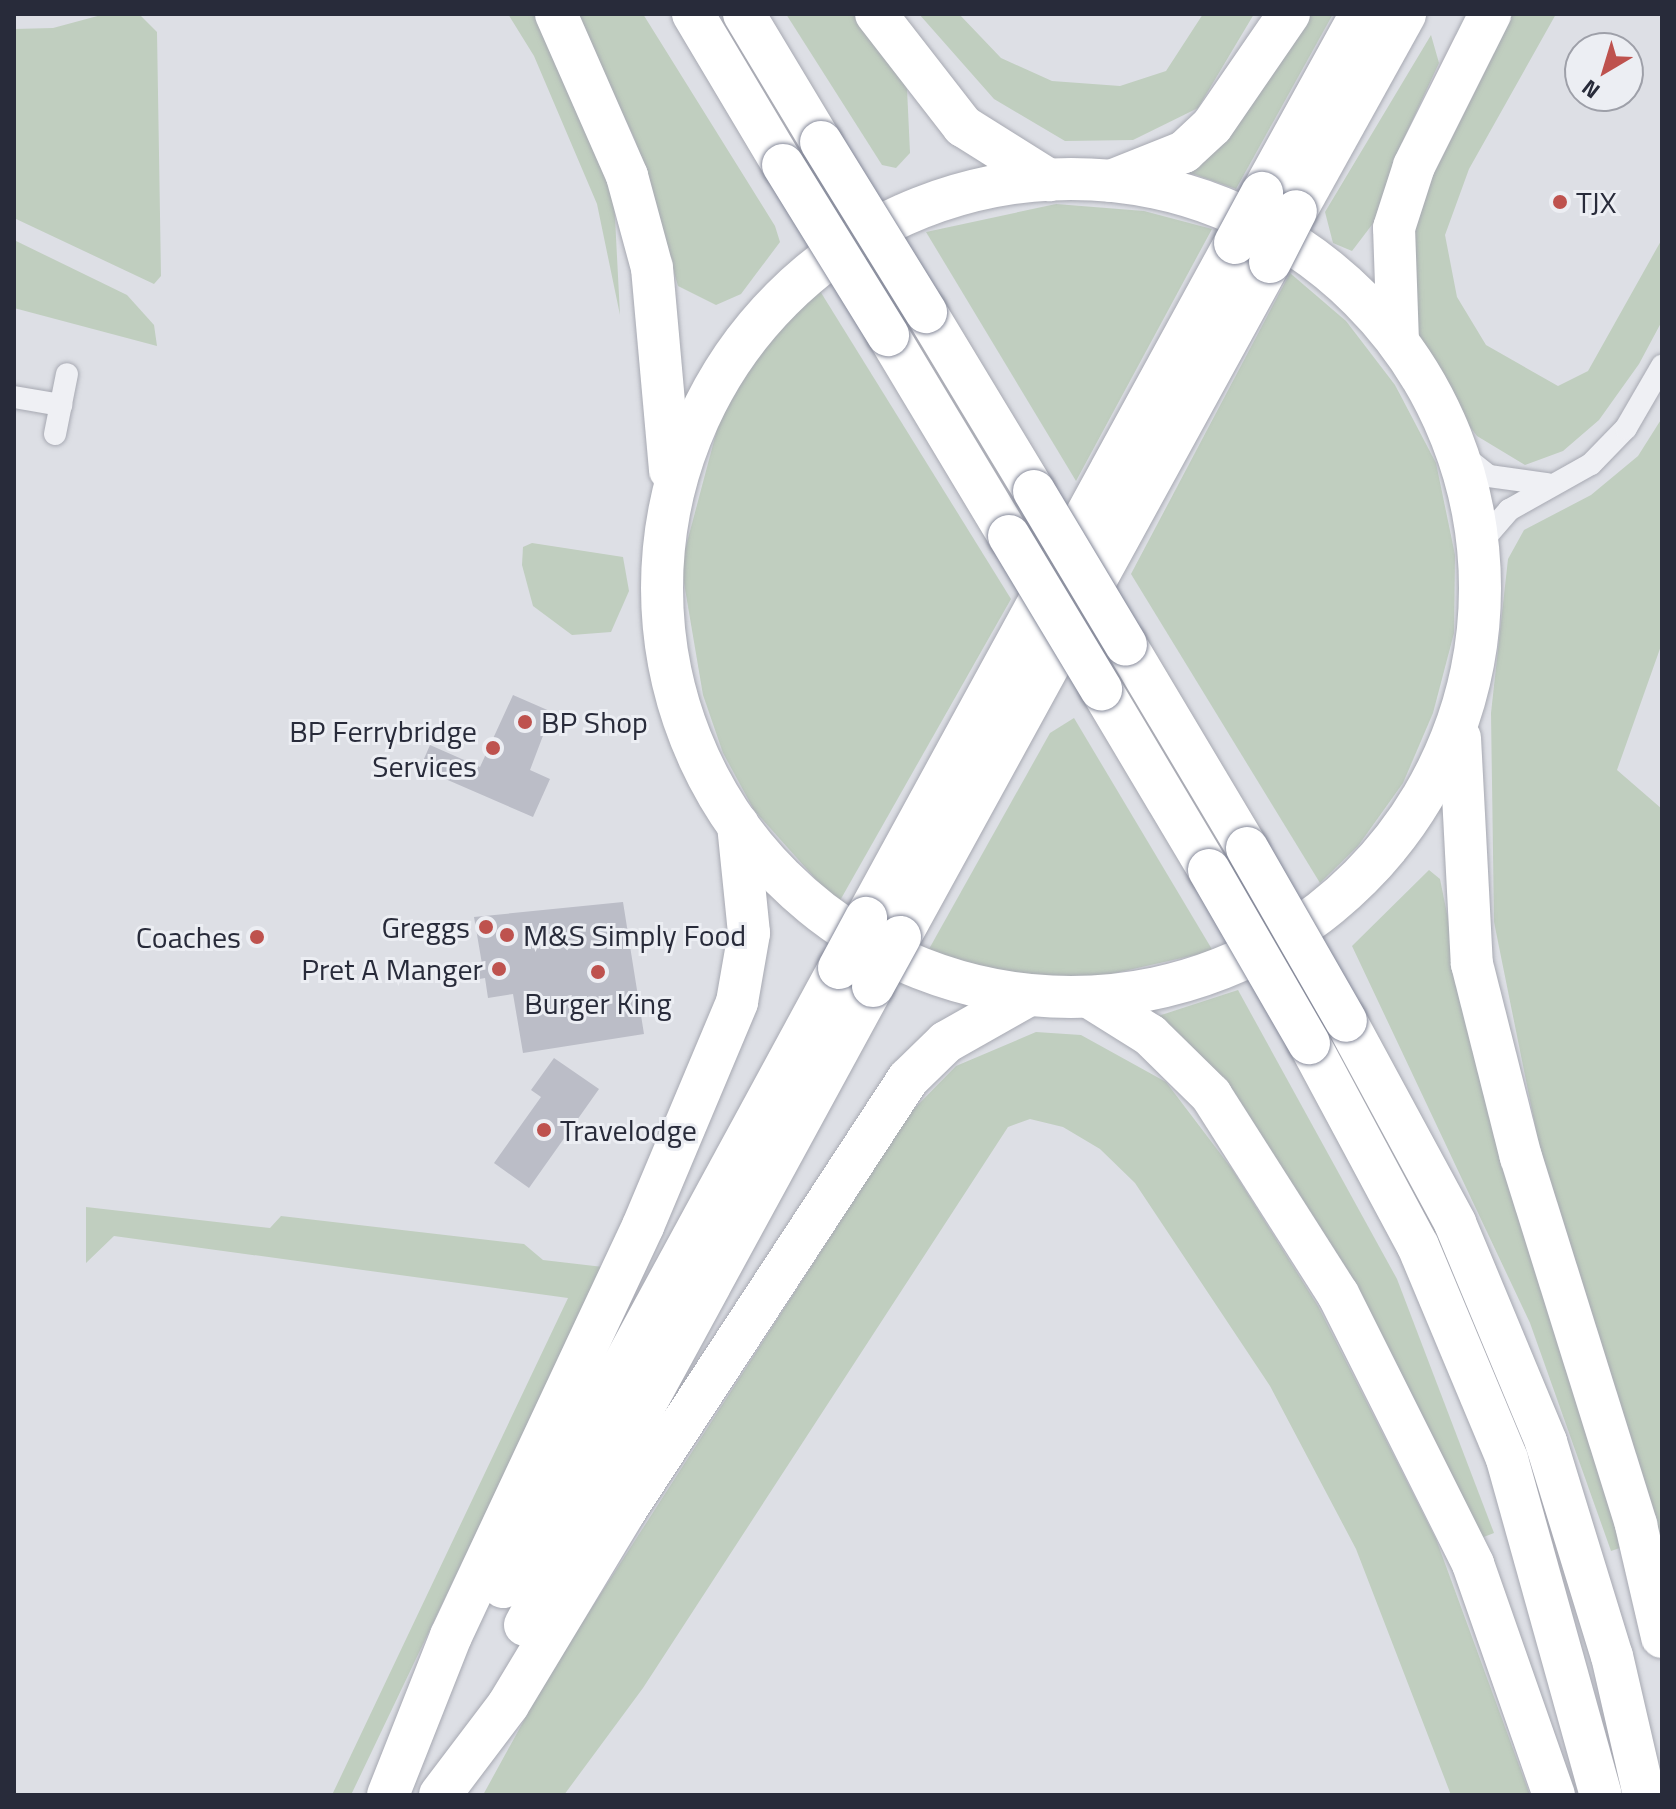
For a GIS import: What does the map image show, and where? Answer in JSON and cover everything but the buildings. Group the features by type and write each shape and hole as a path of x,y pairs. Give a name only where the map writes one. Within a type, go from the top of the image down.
{"highway":[{"path":"556,14 627,176 652,268 670,403 671,503 662,604 673,681 702,764 738,825 805,898 866,941 933,973 1029,995 1089,997 1201,976 1279,941 1326,909 1415,811 1460,717"},
{"path":"693,14 1209,870 1309,1043 1418,1246 1507,1459 1601,1795"},
{"path":"744,14 1247,848 1346,1021 1455,1223 1546,1442 1612,1656 1644,1795"},
{"path":"876,14 963,126 1049,180"},
{"path":"1110,181 1184,152 1212,126 1289,14"},
{"path":"389,1795 856,977 1253,252 1279,202 1361,14"},
{"path":"1279,202 1405,14"},
{"path":"1398,342 1394,228 1414,166 1490,14"},
{"path":"671,503 724,371 819,265 858,238 945,199 1049,180 1110,181 1188,197 1261,226 1327,270 1398,342 1455,449 1477,547 1479,617 1460,717 1472,964 1521,1157 1636,1525 1662,1637"},
{"path":"389,1795 451,1636 643,1226 737,1002 749,933 738,825"},
{"path":"433,1795 856,977"},
{"path":"440,1795 508,1705 625,1511 908,1079 946,1042 1029,995"},
{"path":"1089,997 1150,1035 1211,1095 1338,1294 1473,1564 1554,1795"}],"street":[{"path":"1477,547 1509,510 1591,464 1626,428 1662,366"},
{"path":"55,434 67,374"},
{"path":"14,397 61,405"},
{"path":"1455,449 1509,483 1557,483"}],"green space":[{"path":"105,14 139,14 157,32 161,276 154,284 14,218 14,29 53,28"},
{"path":"508,14 535,14 614,198 620,315 597,204 534,56"},
{"path":"576,14 643,14 775,226 780,242 741,294 716,305 678,286 635,140"},
{"path":"786,14 858,14 882,46 907,89 910,153 896,168 882,165"},
{"path":"919,14 959,14 1001,58 1052,81 1120,86 1166,71 1203,14 1254,14 1198,108 1133,140 1065,141 994,99"},
{"path":"1308,14 1333,14 1236,189 1185,171"},
{"path":"1511,14 1556,14 1469,169 1445,235 1457,297 1486,345 1558,386 1588,371 1662,239 1662,321 1639,364 1599,420 1563,451 1525,465 1477,436 1435,381 1413,327 1406,226"},
{"path":"1431,35 1439,63 1395,158 1384,209 1352,251 1333,243 1325,212"},
{"path":"1056,204 1144,211 1212,229 1076,481 926,232"},
{"path":"14,240 127,295 154,325 157,346 14,308"},
{"path":"1290,273 1346,321 1395,385 1436,463 1455,555 1454,633 1433,713 1403,783 1358,846 1320,883 1131,574"},
{"path":"820,291 1011,599 838,904 754,810 723,753 703,695 681,565 719,422 762,347"},
{"path":"1662,418 1662,643 1617,770 1662,809 1662,1587 1538,1140 1494,922 1491,713 1508,559 1524,530 1591,495 1638,456"},
{"path":"532,543 623,557 629,591 611,632 572,635 533,606 522,565 523,547"},
{"path":"1074,718 1213,951 1102,976 1037,977 974,969 929,949 1050,733"},
{"path":"1429,870 1440,879 1480,1077 1623,1547 1611,1551 1530,1323 1352,946"},
{"path":"1238,990 1397,1279 1494,1533 1476,1540 1152,1018"},
{"path":"1036,1032 1081,1035 1166,1082 1232,1169 1318,1306 1436,1539 1530,1795 1451,1795 1356,1549 1270,1386 1135,1183 1100,1149 1063,1127 1030,1119 1008,1127 643,1688 564,1795 483,1795 551,1671 910,1113 956,1066"},
{"path":"86,1207 270,1228 281,1216 524,1244 543,1260 603,1267 351,1795 332,1795 568,1298 114,1236 86,1263"}],"place":[{"name":"TJX","path":"1560,202"},
{"name":"BP Shop","path":"525,722"},
{"name":"BP Ferrybridge Services","path":"493,748"},
{"name":"Greggs","path":"486,927"},
{"name":"M&S Simply Food","path":"507,935"},
{"name":"Coaches","path":"257,937"},
{"name":"Pret A Manger","path":"499,969"},
{"name":"Burger King","path":"598,972"},
{"name":"Travelodge","path":"544,1130"}]}
